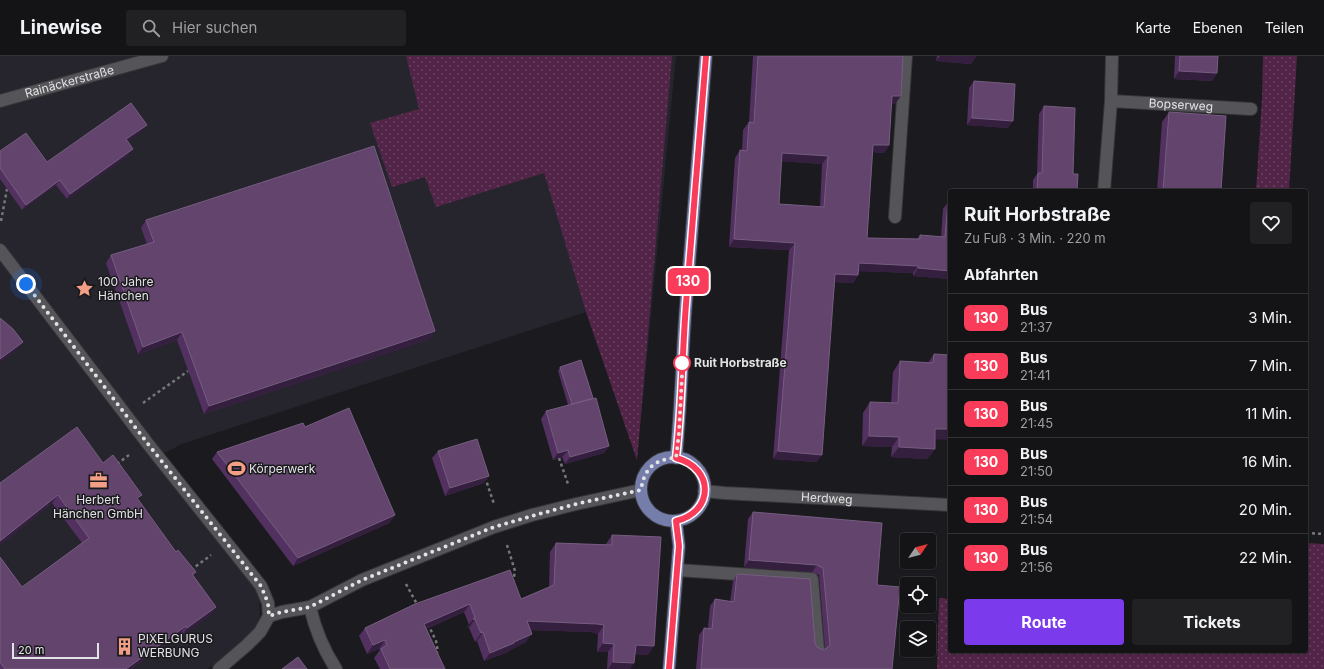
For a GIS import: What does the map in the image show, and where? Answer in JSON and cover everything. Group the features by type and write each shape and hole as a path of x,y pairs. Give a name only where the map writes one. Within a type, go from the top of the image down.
{"main road":[{"path":"676,458 679,433 691,229 706,56"},
{"path":"665,458 676,458 685,460 694,465 700,472 704,481 704,491 699,508 692,515 676,521 665,520 648,510 643,500 641,490 642,479 655,462 665,458"},
{"path":"669,669 679,546 676,521"}],"street":[{"name":"Rainäckerstraße","path":"0,101 162,56"},
{"path":"895,217 906,56"},
{"path":"1104,189 1111,101 1112,56"},
{"name":"Bopserweg","path":"1111,101 1251,109"},
{"path":"0,250 153,450 261,586 268,603 269,616 260,632 252,641 219,669"},
{"path":"269,616 310,607 362,580 494,527 576,504 641,490"},
{"name":"Herdweg","path":"704,491 948,505"},
{"path":"677,570 812,579 818,649"},
{"path":"310,607 315,629 322,646 336,669"}],"path":[{"path":"1,221 7,189"},
{"path":"141,404 188,371"},
{"path":"111,468 133,452"},
{"path":"559,458 568,484"},
{"path":"483,475 496,508"},
{"path":"1308,533 1324,534"},
{"path":"506,542 515,571 513,583"},
{"path":"186,574 212,554"},
{"path":"405,582 418,608"},
{"path":"425,619 436,641 438,652 430,657"}],"shaded area":[{"path":"0,56 676,56 637,460 586,312 182,444 155,458 259,591 260,623 243,644 208,669 0,669"},
{"path":"406,56 672,56 637,460 586,312 544,173 436,207 425,177 392,187 370,123 419,109"},
{"path":"1263,56 1297,56 1289,189 1256,189 1262,99"},
{"path":"1308,543 1324,544 1324,669 937,669 939,598 948,599 948,653 1308,653"}],"building":[{"path":"758,56 903,56 901,96 892,96 889,145 873,145 867,238 920,239 920,235 945,237 948,202 948,271 918,268 918,266 859,263 858,275 835,274 822,455 778,451 795,243 734,239 740,150 747,151 749,122 754,123","holes":["782,153 828,156 824,207 779,204"]},
{"path":"1180,56 1218,56 1217,73 1179,71"},
{"path":"974,81 1015,84 1013,121 972,118"},
{"path":"131,103 147,125 126,139 133,149 70,194 60,180 26,205 0,168 0,151 26,133 47,162"},
{"path":"1044,106 1075,108 1073,174 1078,174 1077,189 1037,189 1038,173 1042,173"},
{"path":"1169,112 1226,116 1221,189 1163,189"},
{"path":"374,146 435,331 209,406 182,332 143,347 111,255 154,242 146,220"},
{"path":"0,318 13,329 23,342 0,359"},
{"path":"934,354 948,355 948,429 935,429 935,449 899,447 899,437 869,436 870,402 898,403 900,361 933,363"},
{"path":"581,360 593,398 572,404 560,367"},
{"path":"596,398 609,446 570,457 568,450 558,453 546,411"},
{"path":"349,408 395,515 298,558 217,452 303,423 305,427"},
{"path":"77,427 103,463 113,455 142,495 137,498 176,552 178,550 196,572 192,574 216,607 187,628 186,626 126,669 5,669 0,662 0,557 22,587 89,538 58,495 0,541 0,483"},
{"path":"477,439 489,476 450,488 438,451"},
{"path":"753,512 882,523 877,585 900,587 892,669 701,669 704,628 712,629 715,599 734,602 737,574 810,579 815,643 817,647 823,650 830,645 823,568 817,565 749,560"},
{"path":"612,535 661,537 654,646 636,645 634,663 613,662 614,644 603,643 604,625 597,624 527,621 532,634 490,653 483,632 481,633 475,619 473,619 475,618 470,604 424,624 445,669 390,669 381,649 387,645 385,640 373,645 365,628 415,604 510,570 521,599 554,585 556,543 612,545"},
{"path":"298,657 307,669 282,669"}],"bus line":[{"name":"130","path":"669,669 679,546 676,521 692,515 699,508 704,491 704,481 700,472 694,465 685,460 676,458 679,433 684,326 691,229 706,56"}],"place":[{"name":"100 Jahre Hänchen","path":"85,289"},
{"name":"Ruit Horbstraße","path":"682,363"},
{"name":"Körperwerk","path":"236,469"},
{"name":"Herbert Hänchen GmbH","path":"98,481"},
{"name":"PIXELGURUS WERBUNG","path":"125,646"}],"route":[{"path":"26,284 148,444 261,586 268,603 269,616 310,607 362,580 494,527 576,504 641,490 642,479 655,462 665,458 676,458 679,433 683,356 682,363"}]}
